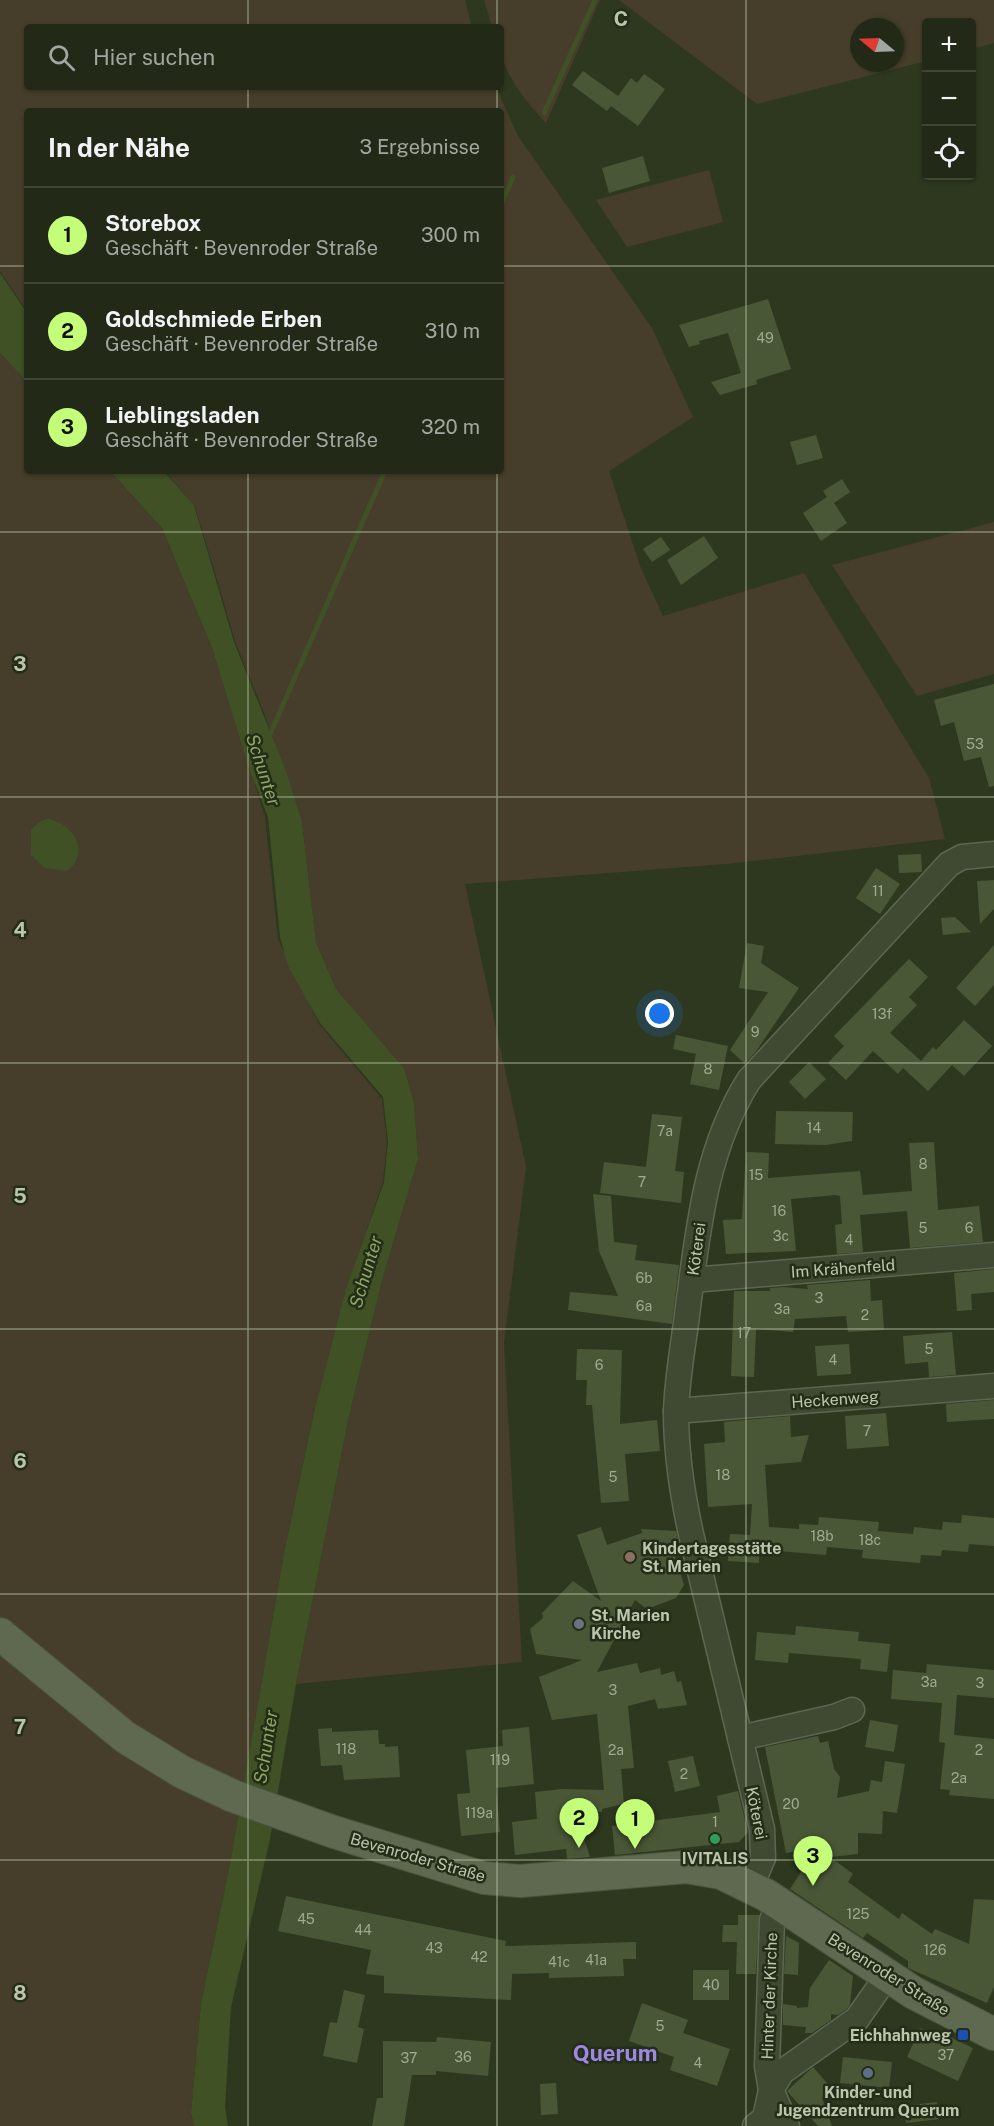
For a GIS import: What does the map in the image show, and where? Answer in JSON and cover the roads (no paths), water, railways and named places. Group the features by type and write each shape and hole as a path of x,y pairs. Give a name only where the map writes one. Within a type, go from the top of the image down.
{"main road":[{"name":"Bevenroder Straße","path":"1,1635 102,1721 156,1758 233,1796 281,1815 442,1867 484,1878 520,1881 686,1867 721,1873 751,1886 887,1976 940,2008 994,2034"}],"street":[{"name":"Köterei","path":"751,1886 759,1872 764,1844 681,1489 676,1411 702,1205 715,1154 734,1104 749,1080 949,864 955,859 982,855"},
{"name":"Im Krähenfeld","path":"692,1280 994,1255"},
{"name":"Heckenweg","path":"676,1411 994,1386"},
{"path":"740,1738 834,1717 852,1710"},
{"name":"Hinter der Kirche","path":"780,1904 771,1920 767,2066 771,2090 787,2126"},
{"name":"Hinter der Kirche","path":"771,2090 782,2072 856,2019 887,1976"},
{"path":"755,2126 765,2118 771,2090"}],"water":[{"path":"0,273 24,309 24,379 0,353"},
{"name":"Schunter","path":"113,474 167,474 194,505 234,642 286,771 302,822 316,942 336,989 404,1068 414,1102 418,1159 383,1277 349,1416 296,1684 270,1839 231,2007 225,2107 228,2126 194,2126 191,2113 201,2003 230,1864 284,1553 314,1412 346,1289 384,1182 388,1142 383,1097 320,1023 288,966 280,937 268,817 250,771 212,648 162,528"},
{"path":"49,818 66,827 78,843 76,861 67,871 45,868 31,855 31,830 39,822"}],"waterway":[{"path":"544,113 595,0"},
{"path":"504,198 513,177"},
{"name":"Schunter","path":"268,739 384,474"}],"place":[{"name":"Kindertagesstätte St. Marien","path":"630,1557"},
{"name":"St. Marien Kirche","path":"579,1624"},
{"name":"IVITALIS","path":"715,1839"},
{"name":"Goldschmiede Erben","path":"579,1848"},
{"name":"Storebox","path":"635,1849"},
{"name":"Lieblingsladen","path":"813,1886"},
{"name":"Eichhahnweg","path":"963,2035"},
{"name":"Kinder- und Jugendzentrum Querum","path":"868,2073"}],"district":[{"name":"Querum","path":"615,2053"}]}
